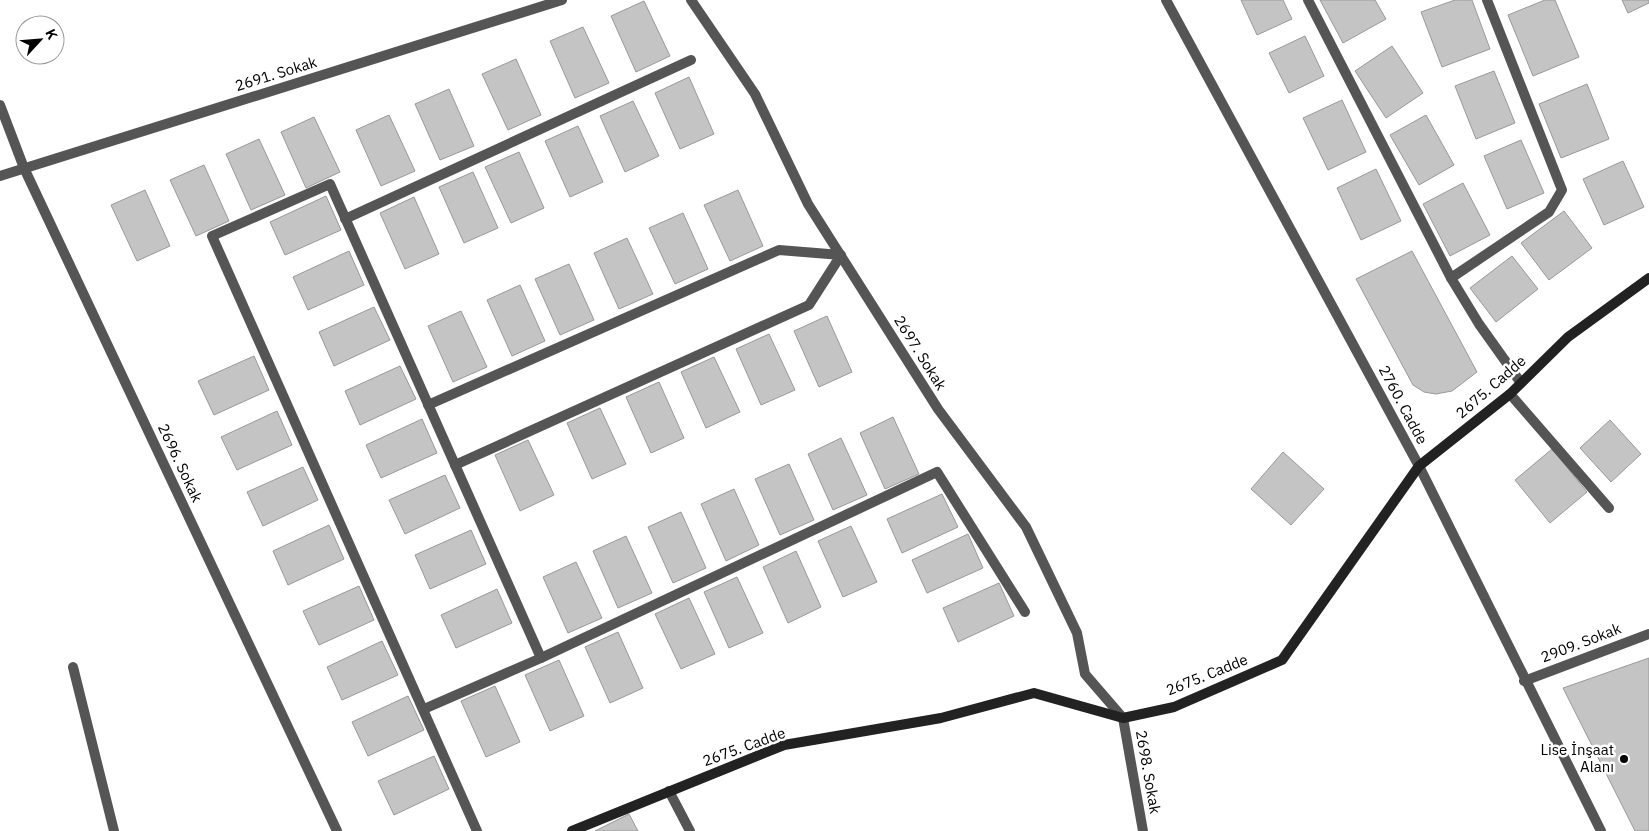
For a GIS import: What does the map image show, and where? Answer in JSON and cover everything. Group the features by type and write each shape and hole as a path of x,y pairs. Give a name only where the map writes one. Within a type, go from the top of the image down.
{"street":[{"name":"2691. Sokak","path":"0,176 562,0"},
{"name":"2697. Sokak","path":"691,0 755,94 808,204 938,409 1026,527 1077,633 1085,674 1123,718"},
{"name":"2760. Cadde","path":"1166,0 1419,466 1524,680 1601,831"},
{"path":"1308,0 1451,278 1479,324 1522,382"},
{"path":"1451,278 1549,212 1562,190 1487,0"},
{"path":"345,219 691,60"},
{"name":"2696. Sokak","path":"0,105 24,168 337,831"},
{"path":"477,831 212,236 330,184 541,658"},
{"path":"428,405 779,250 841,256 809,305 455,465"},
{"name":"2675. Cadde","path":"572,831 784,746 941,718 1034,693 1123,718 1174,707 1282,660 1419,466 1510,394 1568,336 1649,278"},
{"path":"1510,394 1608,508"},
{"path":"424,710 541,658 937,472 1025,612"},
{"name":"2909. Sokak","path":"1524,680 1649,634"},
{"path":"73,667 114,831"},
{"name":"2698. Sokak","path":"1123,718 1143,831"},
{"path":"669,791 690,831"}],"building":[{"path":"1241,0 1283,0 1292,19 1257,35"},
{"path":"1320,0 1375,0 1386,19 1343,43"},
{"path":"1455,0 1472,0 1490,49 1442,67 1421,12"},
{"path":"1545,0 1555,0 1579,57 1533,76 1508,15"},
{"path":"1622,0 1649,0 1649,3 1628,13"},
{"path":"644,1 670,56 636,72 611,16"},
{"path":"583,27 609,83 575,98 550,41"},
{"path":"1305,36 1324,76 1289,93 1269,53"},
{"path":"1392,46 1423,93 1386,118 1355,71"},
{"path":"516,59 541,115 508,130 482,74"},
{"path":"1494,71 1515,123 1476,139 1455,86"},
{"path":"689,77 714,134 680,149 655,93"},
{"path":"1587,84 1609,139 1561,158 1539,104"},
{"path":"449,89 474,146 440,160 415,104"},
{"path":"1342,100 1366,152 1328,170 1303,118"},
{"path":"633,101 659,156 625,172 600,116"},
{"path":"389,115 415,171 381,186 356,130"},
{"path":"1426,115 1454,165 1419,185 1390,135"},
{"path":"314,117 340,172 306,188 281,132"},
{"path":"578,126 603,182 570,197 545,141"},
{"path":"259,139 285,195 251,210 226,154"},
{"path":"1521,140 1544,193 1507,209 1484,156"},
{"path":"519,152 544,208 511,223 485,167"},
{"path":"1623,161 1644,207 1604,225 1583,179"},
{"path":"204,165 229,221 196,236 170,180"},
{"path":"1376,169 1401,221 1361,240 1337,188"},
{"path":"473,172 498,228 464,243 439,187"},
{"path":"1463,183 1490,235 1450,256 1423,204"},
{"path":"145,190 170,246 137,261 111,205"},
{"path":"738,190 763,246 730,261 704,205"},
{"path":"326,196 341,230 285,255 270,222"},
{"path":"414,197 439,254 405,269 380,213"},
{"path":"1564,211 1592,248 1549,280 1521,243"},
{"path":"683,213 708,269 675,284 649,228"},
{"path":"627,238 653,294 619,309 594,253"},
{"path":"349,251 364,285 308,310 293,277"},
{"path":"1412,251 1477,372 1452,391 1436,394 1424,392 1413,385 1356,279"},
{"path":"1512,256 1538,289 1496,322 1470,288"},
{"path":"569,264 594,320 560,335 535,279"},
{"path":"520,285 545,341 512,356 487,300"},
{"path":"374,307 390,340 334,366 319,332"},
{"path":"461,311 487,367 453,382 428,326"},
{"path":"827,316 852,372 819,387 794,331"},
{"path":"769,334 795,390 761,405 736,349"},
{"path":"254,356 269,390 214,415 198,381"},
{"path":"714,357 740,412 706,428 681,372"},
{"path":"400,366 416,399 360,425 345,391"},
{"path":"659,382 684,438 651,453 626,397"},
{"path":"600,408 626,464 592,479 567,423"},
{"path":"277,411 292,445 237,470 221,437"},
{"path":"893,417 919,474 885,489 860,433"},
{"path":"422,419 437,453 381,478 366,445"},
{"path":"1610,420 1641,454 1611,482 1580,448"},
{"path":"841,438 867,495 833,510 808,454"},
{"path":"528,440 554,495 520,511 495,455"},
{"path":"1552,449 1587,492 1550,523 1515,480"},
{"path":"1283,452 1324,489 1291,525 1251,489"},
{"path":"789,464 814,520 780,535 755,479"},
{"path":"303,467 318,500 263,526 247,492"},
{"path":"445,475 460,508 405,534 389,500"},
{"path":"734,489 759,545 726,561 701,504"},
{"path":"942,494 958,527 902,553 887,519"},
{"path":"681,512 706,568 673,583 648,527"},
{"path":"329,525 344,559 288,585 273,551"},
{"path":"851,526 877,582 843,597 818,541"},
{"path":"471,530 486,564 430,589 415,555"},
{"path":"968,534 983,568 927,593 912,560"},
{"path":"626,536 652,593 618,608 593,551"},
{"path":"796,551 821,607 788,623 763,567"},
{"path":"576,562 602,618 568,633 543,577"},
{"path":"737,577 763,633 729,648 704,592"},
{"path":"999,583 1014,616 958,642 943,608"},
{"path":"359,586 374,620 319,645 303,611"},
{"path":"497,589 512,623 456,648 441,615"},
{"path":"689,598 715,654 681,669 655,614"},
{"path":"618,632 643,688 610,703 585,647"},
{"path":"382,641 398,675 342,700 327,667"},
{"name":"Lise İnşaat Alanı","path":"1649,658 1649,831 1635,831 1563,688"},
{"path":"559,660 584,716 550,731 525,675"},
{"path":"495,686 520,742 486,757 461,701"},
{"path":"408,696 424,730 368,756 352,722"},
{"path":"434,756 449,789 394,815 378,781"},
{"path":"629,814 638,831 595,831"}],"place":[{"name":"Lise İnşaat Alanı","path":"1624,759"}]}
